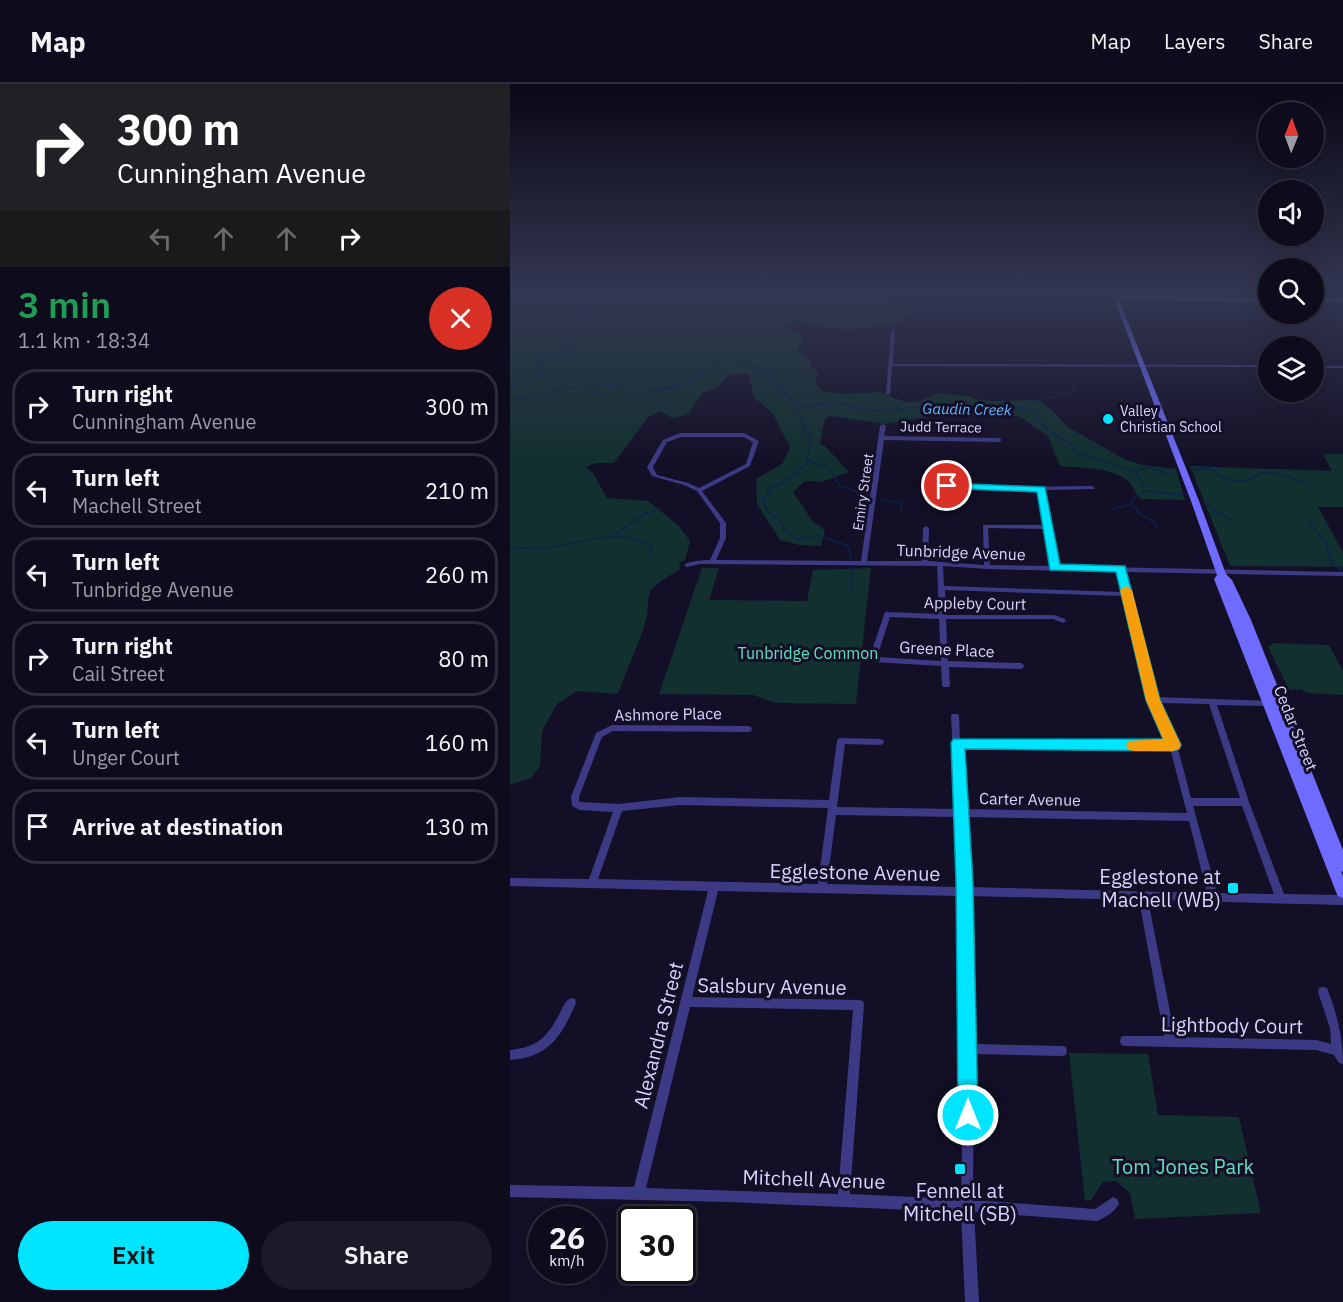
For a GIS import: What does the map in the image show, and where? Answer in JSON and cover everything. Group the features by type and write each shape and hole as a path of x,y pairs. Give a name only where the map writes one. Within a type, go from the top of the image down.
{"main road":[{"name":"Cedar Street","path":"1136,350 1221,574 1227,580 1246,620 1343,866"},
{"name":"Cedar Street","path":"1221,574 1219,579 1343,892"}],"street":[{"path":"888,394 891,350"},
{"path":"890,365 1258,366"},
{"path":"1324,367 1343,368"},
{"name":"Emiry Street","path":"864,562 883,426"},
{"path":"699,490 748,465 756,441 744,435 680,435 665,441 650,468 655,476 699,490 723,523 723,538 712,562"},
{"name":"Judd Terrace","path":"882,438 999,440"},
{"path":"927,486 1092,488"},
{"path":"1042,489 1054,568"},
{"path":"987,567 985,526 1047,527"},
{"path":"925,563 926,528"},
{"name":"Tunbridge Avenue","path":"687,565 712,562 864,562 1221,574 1343,574"},
{"path":"940,564 946,685"},
{"path":"1121,569 1153,700 1173,745 1213,896"},
{"path":"942,588 1127,594"},
{"name":"Appleby Court","path":"873,659 887,614 1054,618 1063,621"},
{"name":"Greene Place","path":"873,659 1021,666"},
{"path":"1153,700 1268,703"},
{"path":"1212,701 1245,802 1281,899"},
{"path":"955,716 958,743 969,1048 967,1204 972,1302"},
{"name":"Ashmore Place","path":"619,808 580,806 575,803 575,796 595,746 604,731 612,728 748,729"},
{"path":"822,889 841,741 880,742"},
{"path":"958,743 1173,745"},
{"name":"Carter Avenue","path":"619,808 680,801 960,813 1192,817"},
{"path":"1189,802 1245,802"},
{"path":"592,884 619,808"},
{"name":"Egglestone Avenue","path":"510,882 1343,900"},
{"name":"Alexandra Street","path":"639,1193 714,886"},
{"path":"1143,897 1170,1041"},
{"path":"1323,992 1335,1028 1340,1055"},
{"name":"Salsbury Avenue","path":"685,1002 859,1005 844,1199"},
{"path":"510,1055 537,1051 549,1042 571,1003"},
{"name":"Lightbody Court","path":"1125,1041 1316,1045 1340,1055"},
{"path":"969,1048 1062,1051"},
{"name":"Mitchell Avenue","path":"510,1191 967,1204 1097,1215 1113,1203"}],"green space":[{"path":"510,350 797,350 809,358 811,366 819,372 815,381 821,390 840,394 880,392 905,402 921,401 937,393 991,401 1039,400 1066,426 1126,460 1143,465 1176,469 1185,500 1141,499 1130,483 1116,474 1097,469 1060,466 1048,436 1019,416 933,416 884,424 831,416 825,419 820,444 825,446 849,472 821,482 805,481 793,492 813,522 825,530 821,546 799,545 780,540 757,504 756,479 783,463 790,447 773,414 753,396 749,373 730,375 716,388 702,393 687,415 672,418 661,411 648,417 614,463 596,463 586,467 593,473 607,498 648,501 678,525 690,541 685,560 679,563 680,569 651,591 648,612 638,645 618,694 577,691 557,704 542,731 540,766 531,778 510,785"},
{"path":"1323,454 1343,454 1343,507 1318,507 1343,552 1343,567 1230,566 1190,466 1332,471"},
{"name":"Tunbridge Common","path":"702,568 719,568 709,600 807,601 813,570 871,568 856,704 776,703 753,695 659,694"},
{"path":"1273,643 1329,645 1343,671 1343,695 1307,693 1301,689 1289,690 1268,647"},
{"name":"Tom Jones Park","path":"1069,1053 1148,1054 1158,1115 1239,1117 1261,1213 1135,1219 1130,1193 1116,1181 1103,1182 1091,1200 1085,1201"}],"waterway":[{"path":"510,389 517,383 537,374 540,370 535,363 567,350"},
{"name":"Gaudin Creek","path":"510,400 543,395 566,387 593,390 604,385 621,385 627,394 671,388 692,382 716,362 733,360 761,370 769,376 779,390 807,408 817,404 830,405 839,402 860,409 877,411 933,406 1017,408 1033,412 1047,430 1070,443 1076,452 1135,472 1144,486"},
{"path":"1020,407 1073,391 1074,384 1086,378"},
{"path":"797,404 797,411 801,415 802,424 806,426 805,429 811,441 807,457 810,461"},
{"path":"810,461 829,468 840,486 871,496"},
{"path":"810,461 790,478 768,490 768,495 762,497 763,502 770,512 783,523 784,530 797,539 818,535 848,546 851,559"},
{"path":"1136,471 1149,467 1172,475"},
{"path":"1191,470 1210,468 1220,476 1236,481 1248,480 1260,473 1272,473 1307,485"},
{"path":"1111,510 1131,504 1134,498 1146,490"},
{"path":"1147,491 1183,495"},
{"path":"883,500 901,503 902,512"},
{"path":"1132,503 1139,513 1155,523 1156,528"},
{"path":"1206,505 1231,520"},
{"path":"614,535 643,515 660,508"},
{"name":"Gaudin Creek","path":"1309,522 1326,543 1331,559"},
{"path":"510,549 547,548 600,538 625,537 651,546 651,553"},
{"name":"Gaudin Creek","path":"1330,558 1332,564 1341,569"},
{"path":"851,569 853,579 851,589"}],"slow traffic":[{"path":"1126,590 1153,700 1173,745 1133,745"}],"place":[{"name":"Valley Christian School","path":"1108,419"},
{"name":"Egglestone at Machell (WB)","path":"1233,888"},
{"name":"Fennell at Mitchell (SB)","path":"960,1169"}],"route":[{"path":"947,486 1042,489 1054,568 1121,569 1153,700 1173,745 958,743 969,1048 968,1115"}]}
